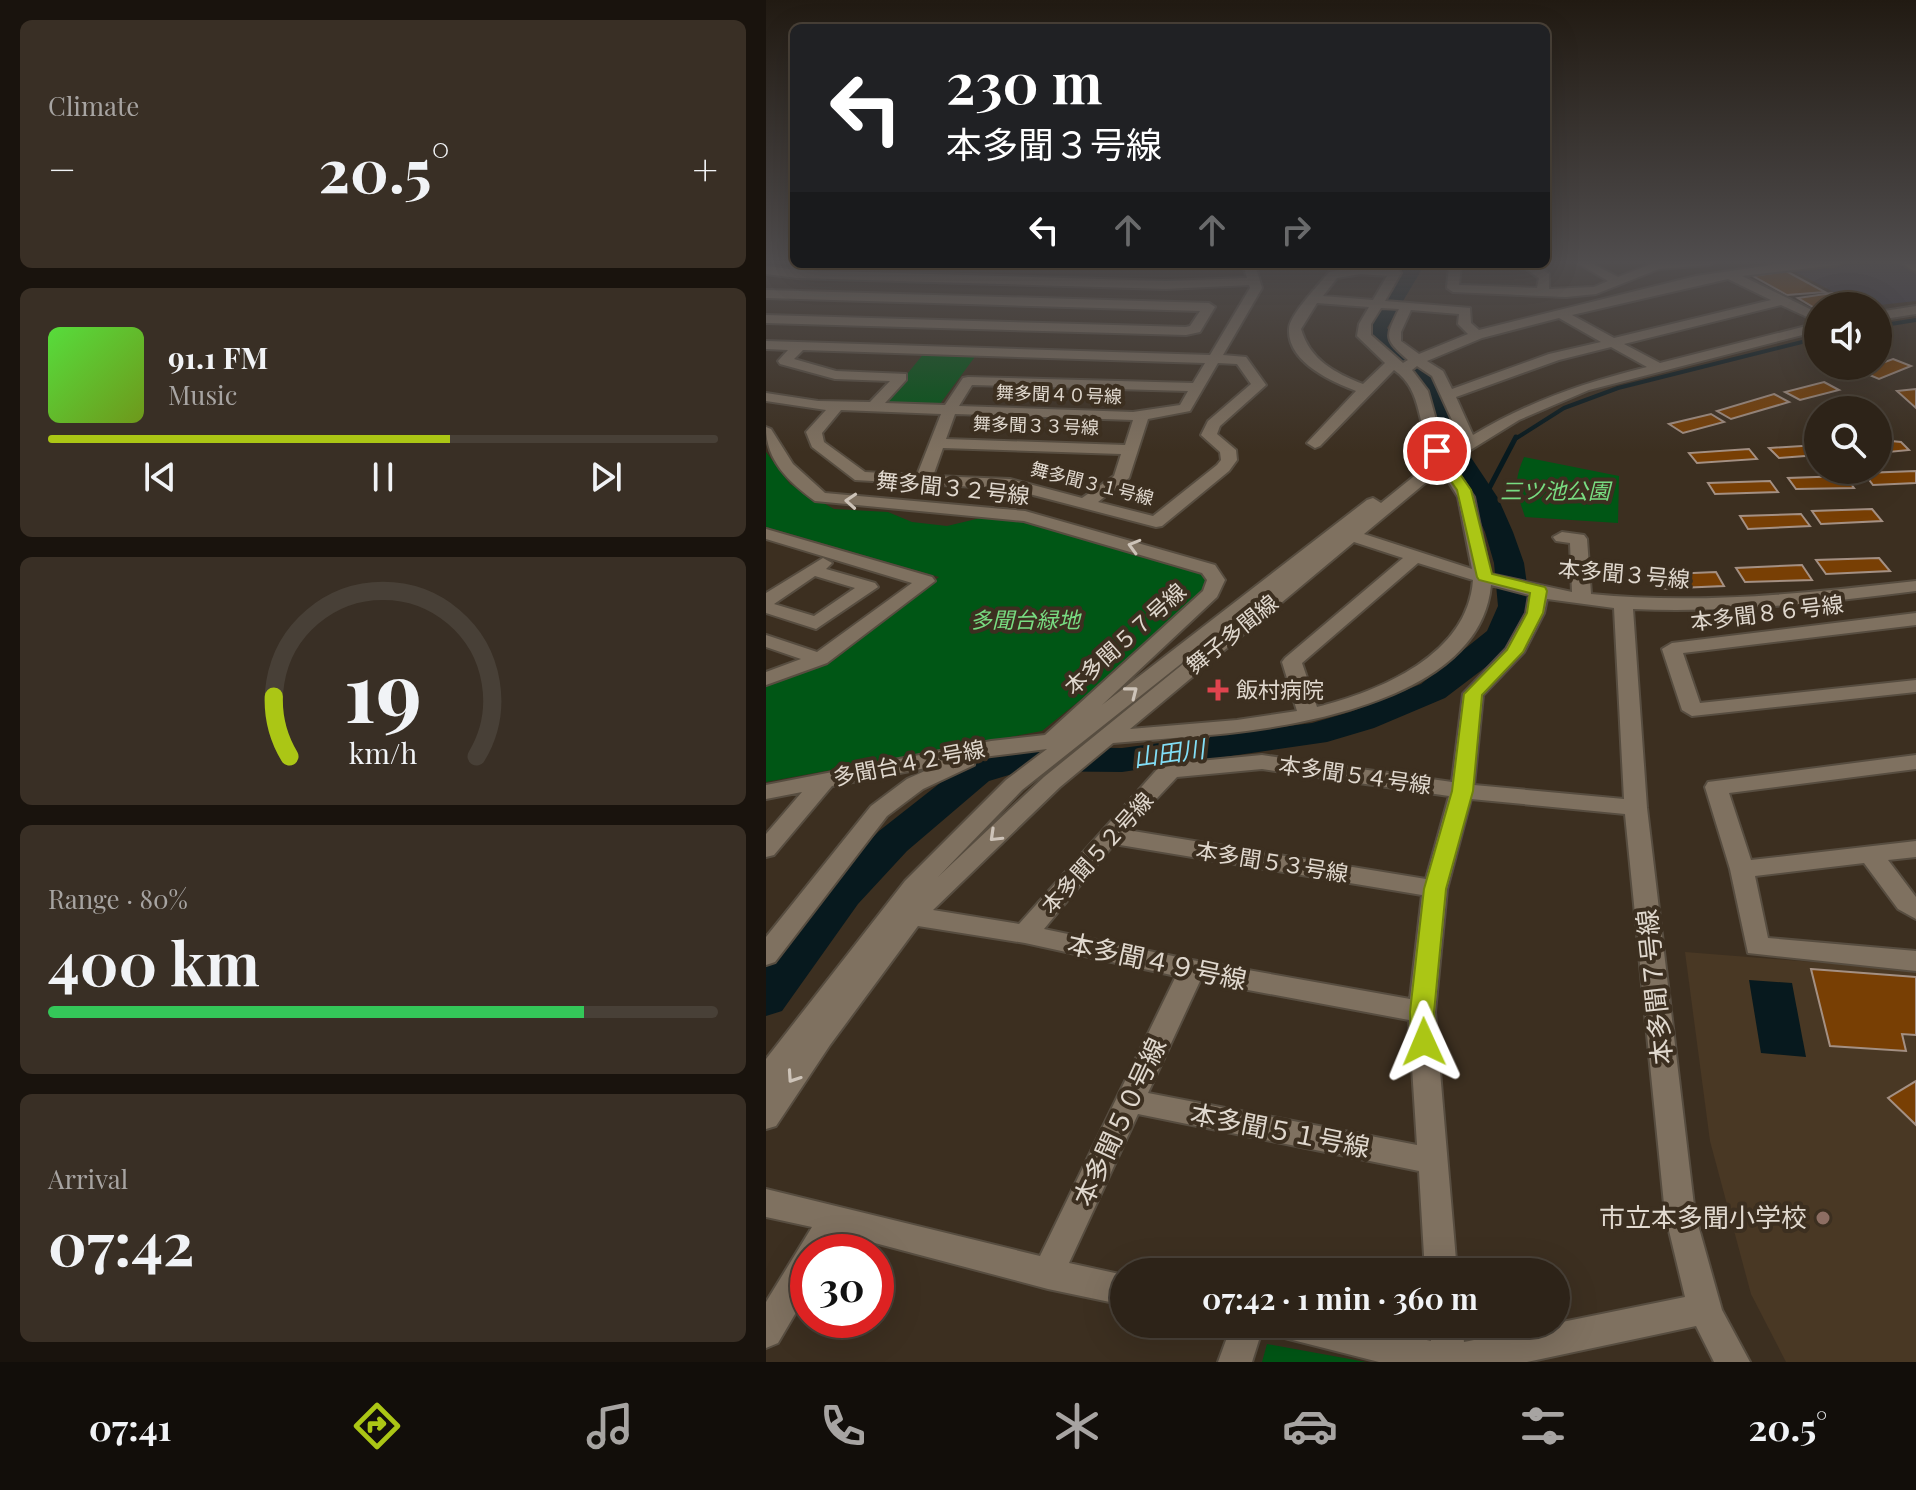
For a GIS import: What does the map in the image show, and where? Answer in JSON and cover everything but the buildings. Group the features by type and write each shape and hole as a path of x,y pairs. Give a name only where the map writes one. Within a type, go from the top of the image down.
{"street":[{"path":"936,351 957,326"},
{"path":"978,326 1186,331 1197,326"},
{"name":"舞多聞４０号線","path":"770,401 1142,416 1185,408 1235,326"},
{"path":"1296,326 1303,351 1329,374 1365,390"},
{"path":"1365,326 1364,336 1405,364 1438,374 1467,438"},
{"path":"1061,740 1204,728 1309,715 1353,705 1415,678 1459,642 1478,611 1485,577 1464,490 1440,455 1418,381 1405,364 1395,342 1397,326"},
{"path":"1466,326 1477,335"},
{"path":"1315,443 1365,390 1405,364 1477,335 1517,326"},
{"path":"1581,326 1652,364"},
{"path":"1448,395 1554,357 1680,326"},
{"name":"舞子多聞線","path":"766,1080 902,915 1052,782 1440,455 1467,438 1546,401 1652,364 1794,326"},
{"name":"舞子多聞線","path":"1652,364 1804,330"},
{"path":"766,345 1215,360"},
{"path":"800,345 785,361 835,375 901,377 874,407"},
{"name":"舞多聞３１号線","path":"837,406 814,432 817,444 861,477 1010,484 1156,522 1223,468 1229,460 1228,450 1209,435 1213,424 1259,385 1241,360 1215,360"},
{"path":"923,480 940,443 950,408 968,381 1198,387"},
{"path":"1085,503 1121,478 1142,416"},
{"name":"舞多聞３２号線","path":"767,432 770,444 784,464 803,486 821,498 1025,516 1209,569"},
{"name":"舞多聞３３号線","path":"940,443 1132,450"},
{"name":"舞子多聞線","path":"766,1117 950,849 1061,740 1345,533"},
{"name":"本多聞３号線","path":"1345,533 1485,577 1582,599 1706,605 1913,590"},
{"path":"766,534 926,581 820,659 766,679"},
{"path":"1576,538 1582,599"},
{"path":"766,601 836,554"},
{"path":"1309,715 1292,662 1417,555"},
{"name":"本多聞５７号線","path":"1061,740 1211,593 1216,580 1209,569"},
{"path":"766,607 816,623 869,587 812,570"},
{"path":"1440,1258 1422,1012 1435,889 1462,791 1473,694 1514,652 1535,613 1539,591"},
{"name":"本多聞７号線","path":"1623,603 1636,808 1680,1214 1694,1276 1720,1344 1733,1362"},
{"name":"本多聞８６号線","path":"1916,619 1672,649 1692,710 1916,686"},
{"path":"766,641 820,659"},
{"name":"本多聞５２号線","path":"1025,934 1109,835 1171,771 1204,728"},
{"name":"多聞台４２号線","path":"766,792 991,748 1061,740"},
{"path":"766,955 879,811 915,784 991,748"},
{"name":"本多聞５４号線","path":"1171,771 1262,762 1462,791 1636,808"},
{"path":"1916,762 1716,787 1742,869 1757,946 1916,961"},
{"path":"766,849 826,779"},
{"name":"本多聞５３号線","path":"1109,835 1435,889"},
{"path":"1742,869 1916,849"},
{"path":"1871,855 1907,903 1916,910"},
{"name":"本多聞４９号線","path":"902,915 1025,934 1192,970 1422,1012"},
{"name":"本多聞５０号線","path":"1048,1274 1192,970"},
{"name":"本多聞５１号線","path":"1130,1101 1431,1161"},
{"path":"766,1203 1110,1287"},
{"path":"825,1234 834,1218"},
{"path":"766,1332 790,1292"},
{"path":"1345,1338 1449,1362 1707,1308"},
{"path":"1235,1362 1243,1338"},
{"path":"1447,1338 1449,1362"}],"shaded area":[{"name":"市立本多聞小学校","path":"1685,952 1916,970 1916,1362 1786,1362 1751,1294 1710,1141"},
{"path":"1749,980 1792,983 1806,1057 1761,1053"}],"green space":[{"path":"925,352 977,354 940,404 882,405"},
{"name":"多聞台緑地","path":"766,452 790,484 834,509 888,512 912,522 947,526 993,515 1192,566 1205,574 1209,584 1157,638 1042,731 766,782 766,685 834,660 939,577 766,527"},
{"name":"三ツ池公園","path":"1524,457 1619,476 1618,523 1525,517 1517,487"},
{"path":"1267,1344 1366,1362 1262,1362"}],"waterway":[{"name":"山田川","path":"766,999 843,894 893,841 976,773 1019,759 1122,760 1314,734 1362,720 1433,691 1483,653 1501,635 1514,606 1509,563 1499,532 1484,498 1459,459 1435,399 1418,370 1390,350 1376,328 1377,326"},
{"path":"1515,439 1564,408 1618,388 1804,342"},
{"path":"1484,498 1516,437"}],"place":[{"name":"飯村病院","path":"1218,690"},
{"name":"市立本多聞小学校","path":"1823,1218"}],"route":[{"path":"1424,1042 1422,1012 1435,889 1462,791 1473,694 1495,675 1514,652 1535,613 1539,591 1485,577 1464,490 1437,451"}]}
